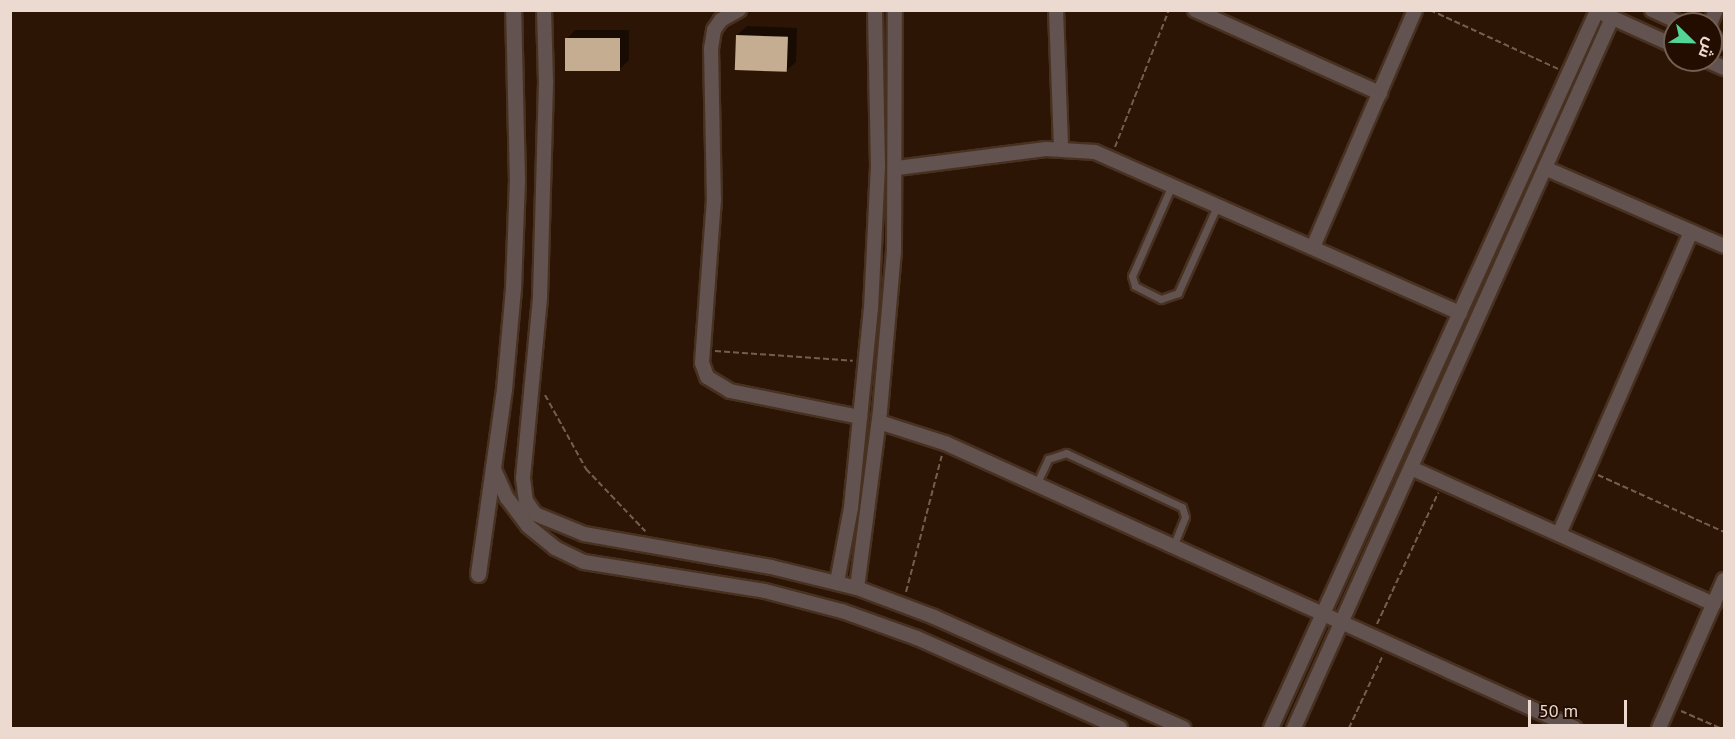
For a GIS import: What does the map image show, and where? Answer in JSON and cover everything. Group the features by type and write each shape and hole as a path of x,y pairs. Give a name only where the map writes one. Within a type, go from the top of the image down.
{"street":[{"path":"478,574 493,467 513,288 517,182 513,10"},
{"path":"544,10 545,183 540,298 523,478 526,501 535,514 557,526 837,582 856,588 903,604 1184,729"},
{"path":"739,10 721,20 714,30 711,48 714,199 704,350 707,376 717,386 879,417 945,443 1575,729"},
{"path":"837,582 851,508 866,362 878,167 875,10"},
{"path":"856,588 879,417 897,168 895,10"},
{"path":"1056,10 1061,148"},
{"path":"1195,10 1380,93"},
{"path":"1313,247 1415,10"},
{"path":"1271,729 1597,11 1663,41"},
{"path":"1294,729 1612,18"},
{"path":"897,168 1061,148 1112,157 1460,313"},
{"path":"1545,168 1725,246"},
{"path":"1559,534 1691,232"},
{"path":"1472,286 1489,293"},
{"path":"1453,327 1471,335"},
{"path":"493,467 507,498 528,526 555,548 584,562 765,591 842,611 917,638 1120,729"},
{"path":"1411,468 1714,604"},
{"path":"1659,729 1725,580"}],"lane":[{"path":"1172,184 1132,276 1136,286 1161,299 1178,293 1218,204"},
{"path":"1036,485 1048,459 1066,453 1182,507 1185,517 1173,547"}],"path":[{"path":"1112,157 1169,10"},
{"path":"1430,10 1569,74"},
{"path":"704,350 866,362"},
{"path":"544,393 586,469 617,506 669,549"},
{"path":"903,604 945,443"},
{"path":"1587,470 1725,532"},
{"path":"1371,636 1443,482"},
{"path":"1349,729 1388,644"},
{"path":"1669,705 1720,729"}],"building":[{"path":"736,35 788,37 787,72 735,70"},
{"path":"565,38 620,38 620,71 565,71"}]}
